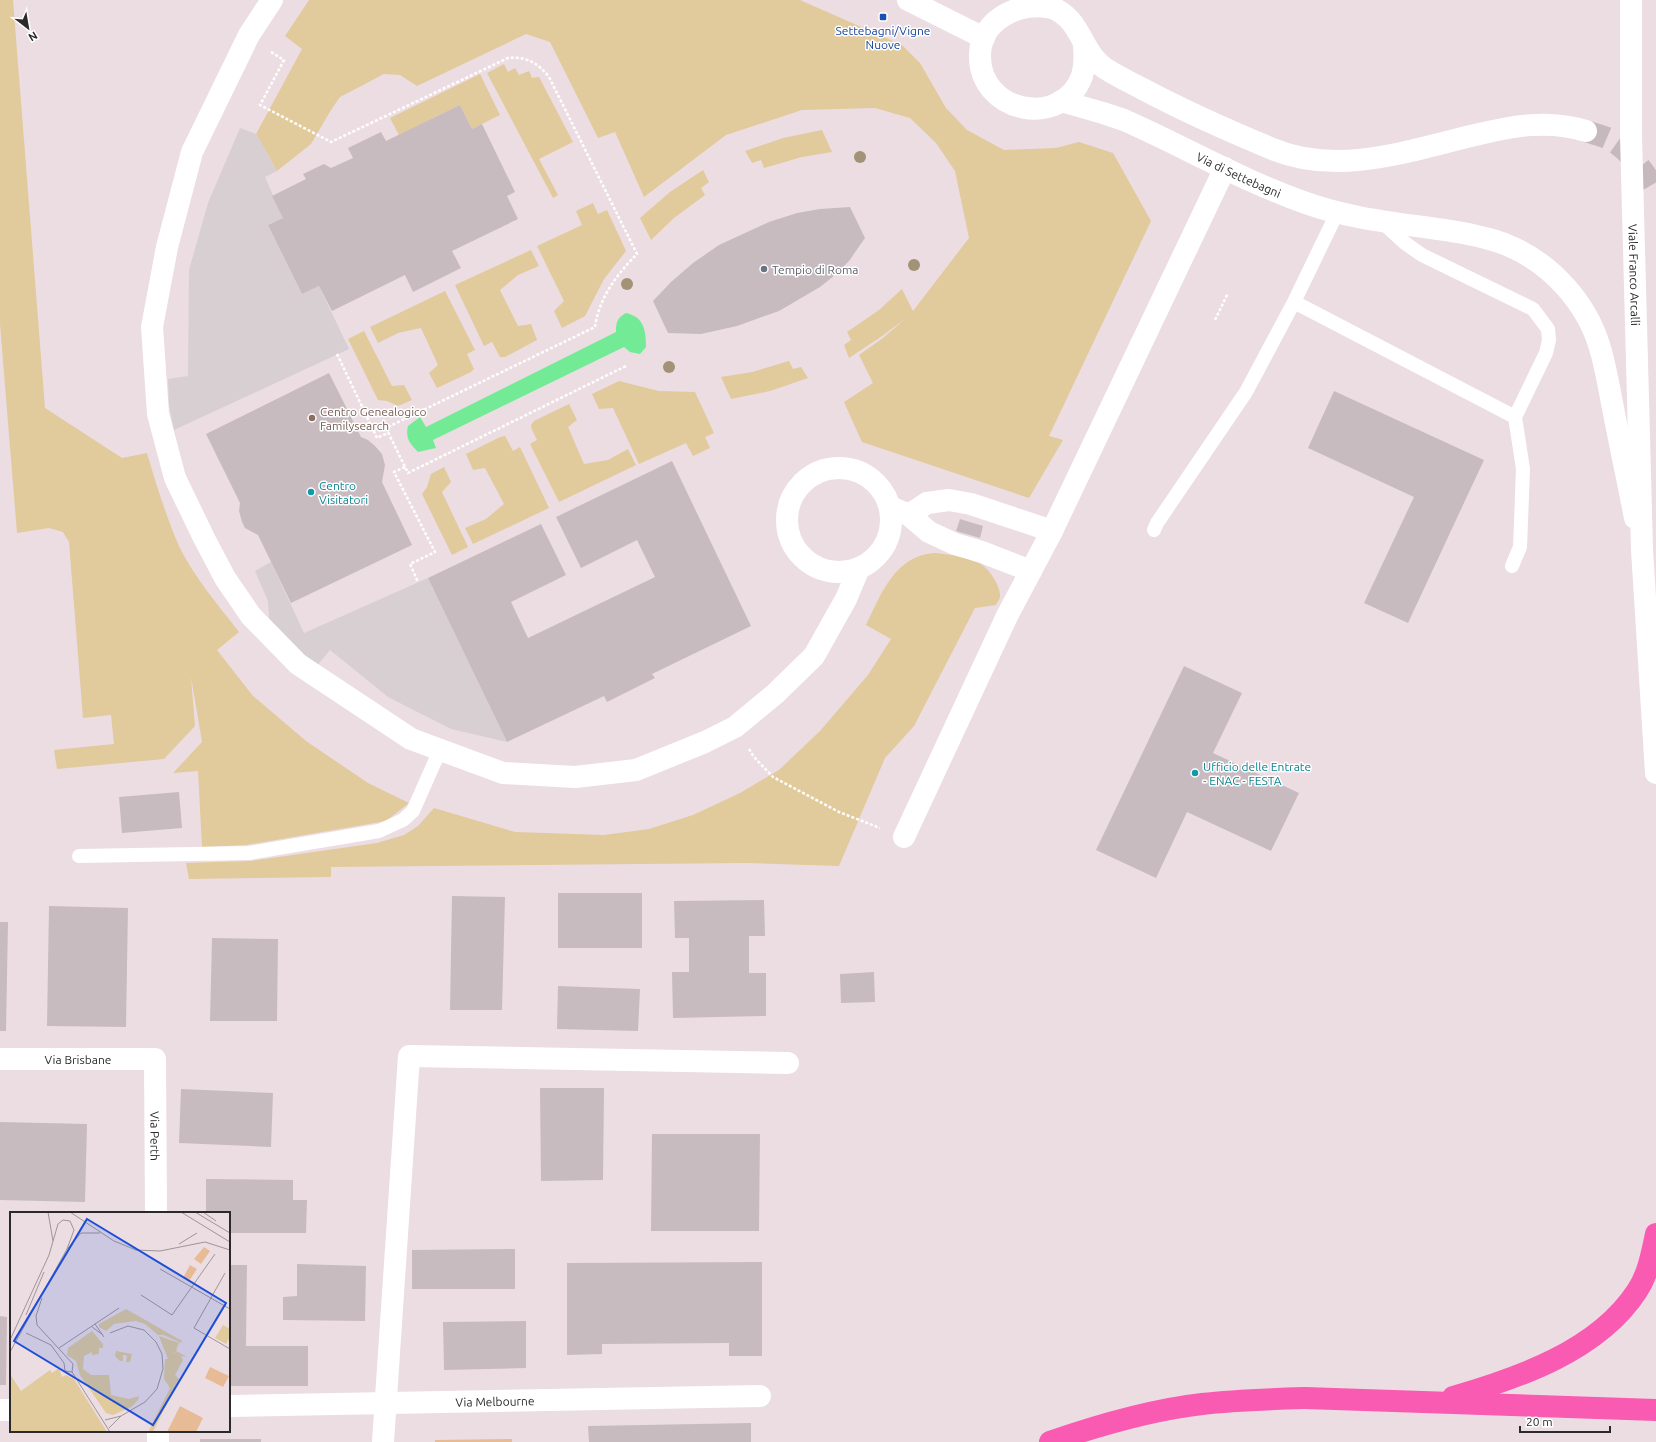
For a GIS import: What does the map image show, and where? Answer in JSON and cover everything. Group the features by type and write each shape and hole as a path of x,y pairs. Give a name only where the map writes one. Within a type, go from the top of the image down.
{"highway":[{"path":"1434,1402 1504,1381 1539,1366 1582,1344 1618,1314 1637,1290 1646,1273 1656,1234"},
{"path":"1050,1442 1121,1420 1202,1404 1254,1399 1306,1398 1656,1410"}],"street":[{"path":"272,0 249,35 192,152 167,246 152,327 158,414 175,478 225,578 251,616 298,664 411,739 503,773 575,776 636,770 705,742 735,727 775,694 814,656 846,599 859,568"},
{"path":"908,0 984,38"},
{"name":"Viale Franco Arcalli","path":"1631,0 1631,136 1642,550"},
{"path":"1037,4 1053,8 1068,17 1078,30 1084,46 1085,61 1081,77 1073,91 1061,101 1046,108 1030,109 1013,106 1000,98 988,85 982,70 980,54 984,38 992,24 1005,12 1021,6 1037,4"},
{"path":"1084,46 1105,69 1161,99 1277,151 1302,159 1348,162 1377,157 1512,126 1542,124 1556,125 1586,131"},
{"name":"Via di Settebagni","path":"1061,101 1124,120 1277,192 1337,213 1380,221 1422,226 1489,239 1522,252 1536,261 1564,286 1586,314 1600,348 1642,550"},
{"path":"904,837 1007,616 1052,531 1226,168"},
{"path":"1031,572 982,552 955,544 929,532 900,511 875,482 862,473 848,468 833,468 819,472 806,480 796,491 790,504 787,519 789,533 794,547 804,559 816,567 830,572 845,572 859,568 872,560 882,550 889,536 891,522 900,511 927,503 949,500 971,504 1052,531"},
{"path":"1642,550 1656,773"},
{"path":"383,1442 387,1404 409,1056 788,1063"},
{"name":"Via Brisbane","path":"0,1059 155,1059"},
{"name":"Via Perth","path":"155,1059 156,1212"},
{"name":"Via Melbourne","path":"230,1406 760,1396"}],"lane":[{"path":"1154,530 1246,392 1294,302 1337,213"},
{"path":"1380,221 1405,243 1422,255 1533,309 1548,329 1549,340 1546,353 1515,417 1522,469 1520,547 1512,566"},
{"path":"1294,302 1515,417"},
{"path":"79,856 249,853 379,831 403,820 413,811 440,750"}],"path":[{"path":"249,35 267,45 266,50 284,60 260,105 331,142 508,58 526,58 544,70 549,77 637,254 620,271 606,293 596,315 595,327 386,428 408,473 626,366"},
{"path":"1215,320 1228,293"},
{"path":"337,354 377,438 388,433"},
{"path":"405,466 394,472 435,552 410,564 418,582"},
{"path":"735,727 754,757 773,777 839,812 904,837"}],"shaded area":[{"path":"0,0 13,0 45,408 122,458 147,453 179,546 199,580 239,632 217,650 253,696 306,741 368,783 409,803 386,821 246,845 202,847 198,771 173,773 202,742 191,677 195,726 164,759 57,769 54,750 114,744 111,715 83,718 69,542 63,532 49,528 17,533 0,324"},
{"path":"309,0 800,0 902,45 920,63 946,108 967,130 1004,150 1056,148 1079,142 1113,153 1151,221 1049,436 1063,440 1029,498 862,442 844,402 873,383 859,355 883,338 905,319 849,358 844,345 851,340 847,332 879,310 902,289 913,311 969,238 955,171 936,143 910,118 875,108 802,110 726,135 644,197 615,132 598,138 550,42 526,34 417,86 400,75 384,74 340,97 311,144 277,171 256,134 302,49 285,36"},
{"path":"504,64 508,72 515,68 519,75 529,71 532,78 539,77 573,142 539,159 558,195 553,198 487,73"},
{"path":"480,74 500,115 472,129 460,105 399,135 390,118"},
{"path":"240,128 256,134 277,171 265,177 283,218 268,225 302,294 319,286 349,349 174,430 169,405 168,379 188,376 189,270 208,203"},
{"path":"822,130 832,152 802,157 764,168 761,160 752,163 745,151 783,138"},
{"path":"703,170 709,182 701,188 705,195 674,218 651,240 640,218 670,192"},
{"path":"593,203 598,214 607,210 626,251 604,279 585,316 562,328 554,311 564,301 537,246 582,225 576,211"},
{"path":"531,250 539,266 518,275 500,290 518,326 531,324 537,340 505,357 500,357 492,342 484,346 455,285"},
{"path":"445,291 475,350 467,354 474,369 471,372 437,388 429,373 438,365 421,328 398,333 378,343 370,327"},
{"path":"626,313 637,318 643,325 646,347 640,354 630,352 624,347 433,440 436,448 418,452 411,443 407,434 408,426 420,417 426,427 616,332 618,321"},
{"path":"364,331 392,386 404,385 412,400 398,406 387,401 378,400 348,339"},
{"path":"789,361 793,369 801,367 808,378 770,391 731,399 721,377 752,372"},
{"path":"619,381 659,391 695,392 714,433 705,437 710,448 693,456 686,443 639,464 613,408 599,409 592,394"},
{"path":"569,404 577,420 568,427 584,464 608,460 628,449 636,465 559,502 530,444 537,440 531,425 534,421"},
{"path":"505,436 513,451 520,447 549,508 473,544 465,528 486,519 504,504 485,468 473,470 466,454"},
{"path":"444,467 451,482 442,492 468,547 452,555 422,494 427,487 431,474"},
{"path":"934,553 962,557 983,565 996,582 1000,593 1000,598 996,605 975,608 914,726 885,758 839,866 747,863 331,867 331,877 189,879 186,863 250,861 377,843 404,835 418,826 434,808 515,832 604,835 649,829 693,815 740,793 779,770 820,731 868,675 891,639 866,625 877,602 891,579 899,569 909,561 920,556"},
{"path":"271,562 304,633 428,578 507,742 451,729 388,697 330,650 316,667 277,632 269,618 268,601 255,571"},
{"path":"512,1439 512,1442 435,1442 435,1440"}],"building":[{"path":"460,105 472,129 482,124 515,192 507,196 518,219 452,251 461,268 413,292 405,275 332,311 319,286 302,294 268,225 283,218 272,196 306,179 303,174 324,164 331,168 353,158 348,148 381,132 386,141"},
{"name":"Tempio di Roma","path":"850,207 865,238 849,261 820,287 779,311 737,326 701,334 668,333 653,301 671,282 693,263 719,245 769,222 797,213 820,209"},
{"name":"Centro Visitatori","path":"329,373 361,437 368,440 382,454 385,465 382,482 412,545 291,603 258,535 245,528 239,511 240,503 206,434"},
{"path":"1334,391 1484,460 1408,623 1364,603 1414,497 1308,448"},
{"path":"672,461 751,626 652,674 655,678 607,702 604,696 507,742 428,578 541,524 566,575 511,602 528,638 655,577 637,540 581,568 556,517"},
{"path":"960,519 983,526 980,538 956,531"},
{"name":"Ufficio delle Entrate - ENAC - FESTA","path":"1184,666 1242,693 1213,753 1299,793 1271,851 1187,812 1156,878 1096,850"},
{"path":"179,792 182,828 122,833 119,797"},
{"path":"558,893 642,893 642,948 558,948"},
{"path":"452,896 505,897 502,1010 450,1010"},
{"path":"764,900 765,936 749,936 749,973 766,973 766,1016 673,1018 672,972 689,972 689,938 675,938 674,901"},
{"path":"49,906 128,908 126,1027 47,1026"},
{"path":"0,922 8,922 6,1031 0,1031"},
{"path":"212,938 278,939 277,1021 210,1021"},
{"path":"874,972 875,1002 841,1003 840,974"},
{"path":"558,986 640,989 638,1031 557,1029"},
{"path":"540,1088 604,1088 603,1180 541,1181"},
{"path":"181,1089 273,1093 271,1147 179,1143"},
{"path":"0,1122 87,1124 85,1202 0,1200"},
{"path":"652,1134 760,1134 759,1231 651,1231"},
{"path":"206,1179 293,1180 293,1200 307,1200 306,1233 230,1233 230,1212 206,1212"},
{"path":"515,1249 515,1289 412,1289 412,1250"},
{"path":"762,1262 762,1356 729,1356 729,1343 602,1344 602,1354 567,1355 567,1263"},
{"path":"297,1264 366,1266 365,1321 283,1320 283,1297 297,1296"},
{"path":"230,1265 247,1265 246,1346 308,1346 308,1386 230,1386"},
{"path":"0,1316 7,1317 6,1385 0,1385"},
{"path":"526,1321 526,1368 444,1370 443,1322"},
{"path":"751,1423 751,1442 589,1442 588,1426"},
{"path":"200,1439 261,1439 261,1442 200,1442"}],"tunnel":[{"path":"1586,131 1618,144 1643,170 1656,192"}],"place":[{"name":"Settebagni/Vigne Nuove","path":"883,17"},
{"name":"Tempio di Roma","path":"764,269"},
{"name":"Centro Genealogico Familysearch","path":"312,418"},
{"name":"Centro Visitatori","path":"311,492"},
{"name":"Ufficio delle Entrate - ENAC - FESTA","path":"1195,773"}]}
